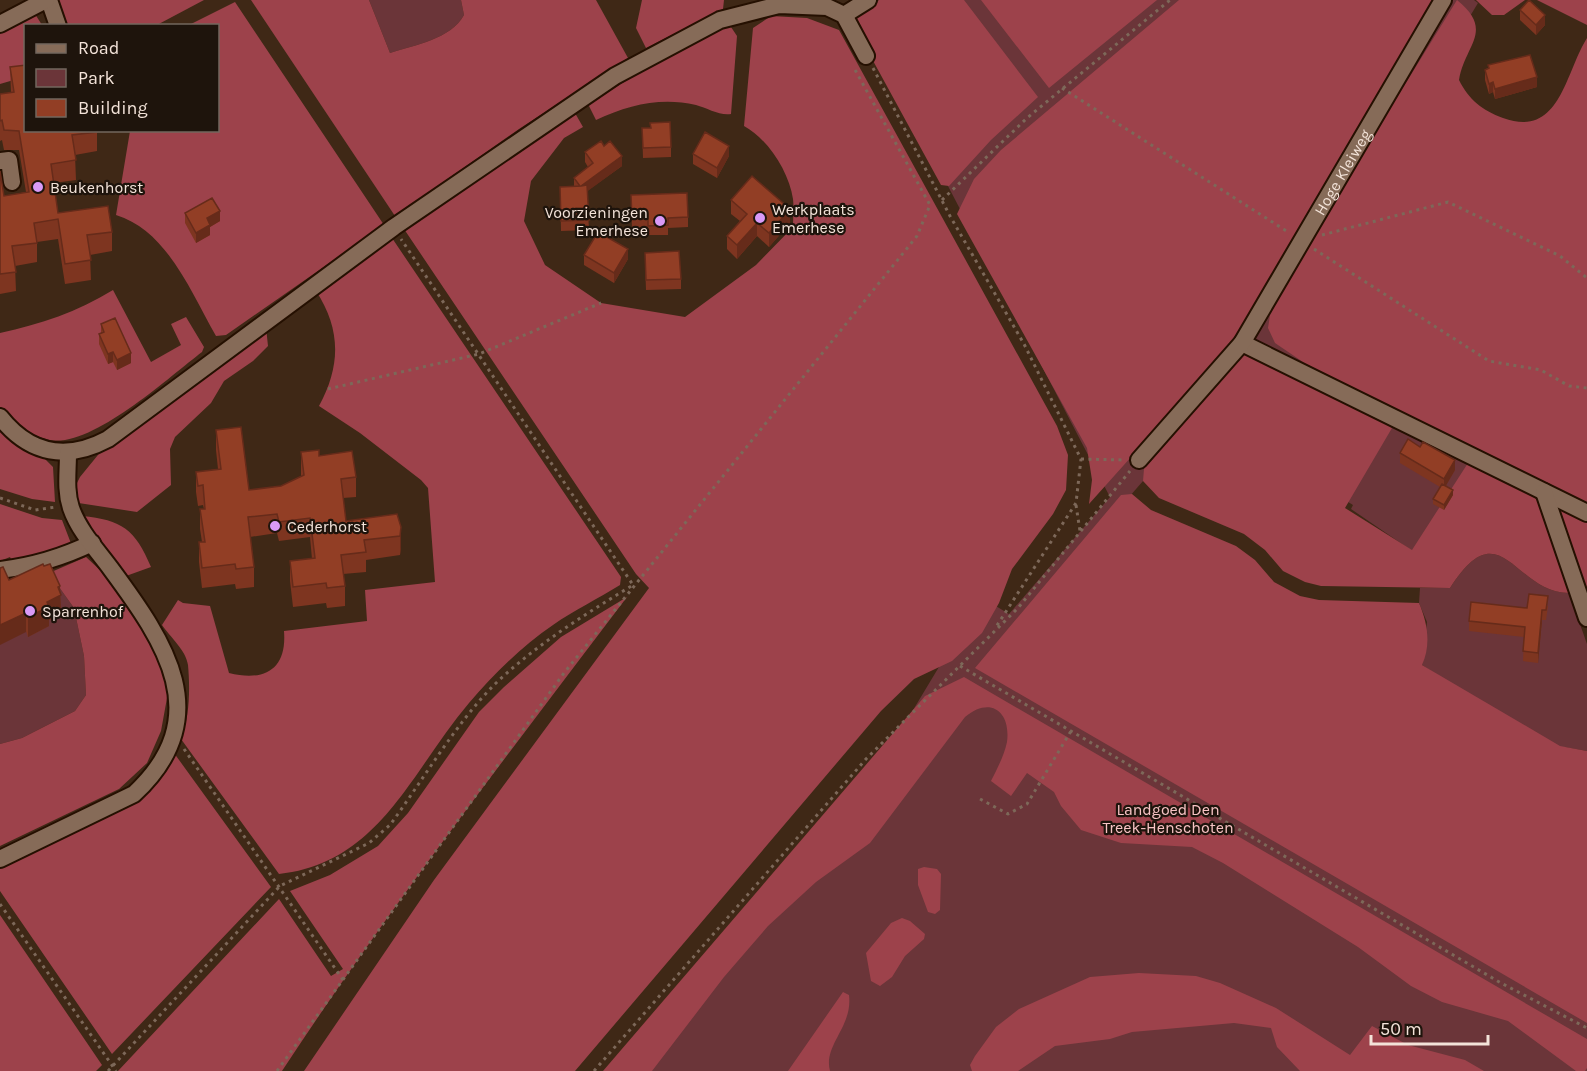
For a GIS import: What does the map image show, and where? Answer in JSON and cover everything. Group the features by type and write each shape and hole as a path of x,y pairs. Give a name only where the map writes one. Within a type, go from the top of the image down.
{"street":[{"path":"0,24 47,0 57,24"},
{"path":"844,15 868,0"},
{"name":"Hoge Kleiweg","path":"1139,460 1242,343 1443,0"},
{"path":"0,417 29,443 48,451 69,453 89,449 108,439 394,227 615,76 737,7 777,2 827,7 844,15 859,60"},
{"path":"0,161 9,160 12,182"},
{"path":"1242,343 1587,513"},
{"path":"0,859 134,794 151,778 174,736 177,709 175,682 167,655 151,623 76,520 70,506 67,484 69,453"},
{"path":"1544,492 1587,618"},
{"path":"0,570 36,566 64,557 92,543"}],"path":[{"path":"942,200 1027,118 1170,0"},
{"path":"859,60 1024,344 1081,459 1076,503 1080,531"},
{"path":"277,1071 564,673 917,236 930,205 859,60"},
{"path":"1062,88 1490,361 1541,370 1569,386 1587,388"},
{"path":"1302,241 1448,202 1560,256 1587,278"},
{"path":"394,227 633,585"},
{"path":"328,389 479,354 601,303"},
{"path":"1081,459 1139,460"},
{"path":"594,1071 866,759 1018,608 1139,460"},
{"path":"0,498 35,510 70,506"},
{"path":"992,634 1076,503"},
{"path":"108,1071 280,886 369,843 390,825 493,686 532,651 565,627 633,585"},
{"path":"960,666 1501,983 1587,1028"},
{"path":"980,799 1008,814 1027,804 1071,731"},
{"path":"174,736 343,980"},
{"path":"0,904 116,1071"}],"green space":[{"path":"58,0 204,0 159,24 60,24 52,5"},
{"path":"251,0 369,0 390,53 432,40 450,30 464,15 461,0 596,0 628,58 519,129 395,216"},
{"path":"369,0 461,0 464,15 450,30 441,35 421,44 390,53"},
{"path":"642,0 724,0 723,9 646,48 636,28"},
{"path":"879,0 964,0 1038,97 991,140 949,186 941,185 854,26 855,18"},
{"name":"Landgoed Den Treek-Henschoten","path":"887,0 1474,0 1478,3 1289,316 1492,470 1421,557 1351,509 1353,505 1203,412 1123,504 1436,674 1422,665 1427,622 1419,603 1420,588 1450,588 1468,565 1482,555 1496,554 1550,590 1569,593 1587,644 1587,751 1564,747 1587,957 1587,1071 611,1071 886,755 981,597 1009,614 1110,497 861,19"},
{"path":"981,0 1157,0 1049,88"},
{"path":"1179,0 1439,0 1243,332 1089,504 1092,480 1087,448 957,214 974,179 1001,150"},
{"path":"1457,0 1468,11 1476,29 1475,38 1462,67 1459,80 1477,104 1503,118 1522,122 1537,119 1549,111 1566,84 1587,38 1587,503 1534,477 1420,428 1303,362 1275,343 1268,328 1270,315 1298,258"},
{"path":"1476,0 1525,0 1504,15 1492,15"},
{"path":"1537,0 1587,0 1587,25"},
{"path":"235,2 384,225 226,335 216,336 187,283 164,249 134,223 116,215 130,132 219,132 219,24 191,24"},
{"path":"35,14 41,24 24,24 24,77 0,84 0,29"},
{"path":"771,16 807,18 839,30 1057,426 1068,455 1066,490 1053,514 1012,569 999,603 982,633 952,661 914,679 881,711 575,1071 304,1071 434,880 649,588 636,574 404,229 575,113 583,127 564,138 531,181 524,221 545,265 601,303 685,317 756,265 793,227 793,199 782,167 761,139 744,126 753,28"},
{"path":"729,24 737,36 731,114 718,113 696,105 657,102 620,110 596,120 588,104 670,54"},
{"path":"392,238 621,577 620,585 553,625 530,642 498,672 448,729 390,810 368,833 343,852 314,866 279,874 181,739 189,702 187,659 162,625 178,600 183,603 210,606 229,673 253,676 271,670 277,663 282,655 284,631 367,621 365,590 435,582 428,488 421,480 360,433 319,406 331,376 335,348 330,319 316,291"},
{"path":"113,290 151,362 181,345 171,324 186,317 204,347 202,352 129,408 87,433 67,440 50,440 29,432 0,409 0,333 58,316 86,305"},
{"path":"266,327 268,346 253,361 224,381 211,403 175,437 170,449 171,485 137,512 72,502 73,491 80,477 102,450"},
{"path":"1250,348 1268,355 1392,428 1345,508 1412,550 1468,463 1535,494 1569,593 1550,590 1496,554 1482,555 1468,565 1450,588 1321,586 1305,582 1283,571 1265,550 1244,534 1159,498 1143,481 1144,469"},
{"path":"0,430 39,453 53,467 55,502 32,499 0,489"},
{"path":"1132,494 1151,510 1236,546 1255,560 1274,582 1300,596 1319,600 1419,603 1425,619 1427,634 1427,650 1422,665 1560,746 1587,751 1587,1023 975,668 1121,495"},
{"path":"1552,503 1587,519 1587,601"},
{"path":"0,504 42,518 62,520 72,546 16,570 10,557 0,561"},
{"path":"82,516 107,520 126,529 139,544 151,567 126,576"},
{"path":"86,557 101,571 153,641 169,687 161,731 147,763 119,789 0,846 0,744 22,738 75,711 86,695 84,656 74,608 49,573"},
{"path":"49,573 74,608 84,656 86,695 75,711 22,738 0,744 0,594"},
{"path":"627,597 364,950 282,1071 118,1071 279,899 331,976 343,969 290,891 330,875 378,846 408,813 479,712 504,687 561,637"},
{"path":"964,677 1587,1039 1587,1068 1585,1071 1576,1071 1508,1021 1442,1002 1411,986 1358,947 1223,863 1192,847 1121,843 1081,830 1061,806 1054,792 1027,773 1011,796 991,781 1007,742 1006,722 997,710 983,708 965,717 870,843 816,882 768,926 724,977 652,1071 603,1071 925,696"},
{"path":"174,753 271,887 112,1054 0,891 0,865 165,769"},
{"path":"924,867 937,869 941,874 940,910 935,914 928,912 918,885 918,869"},
{"path":"0,915 102,1065 96,1071 0,1071"},
{"path":"902,918 910,921 925,934 924,939 905,956 892,977 880,986 871,981 866,953 891,923"},
{"path":"1139,973 1196,976 1220,983 1276,1008 1350,1055 1372,1026 1408,1045 1465,1060 1484,1071 1300,1071 1277,1047 1271,1028 1234,1023 1132,1032 1110,1039 1055,1046 1018,1071 972,1071 970,1065 996,1027 1019,1009 1090,977"},
{"path":"843,992 849,995 849,1006 847,1017 831,1053 830,1071 788,1071"}],"building":[{"path":"1529,0 1545,15 1536,25 1520,10"},
{"path":"1530,55 1537,77 1495,89 1493,82 1489,84 1485,70 1489,68 1488,65"},
{"name":"Beukenhorst","path":"24,65 24,132 97,132 72,135 76,160 51,164 58,213 108,206 112,232 87,235 91,260 65,264 58,219 34,223 37,243 12,246 16,272 0,274 0,171 4,196 29,192 19,131 4,130 2,120 0,121 0,94 14,92 10,67"},
{"path":"670,122 671,147 643,148 642,128 651,128 650,123"},
{"path":"705,132 729,146 717,168 693,154"},
{"path":"601,141 604,146 610,141 622,156 581,186 587,185 589,220 561,221 560,187 580,186 574,178 593,163 585,152"},
{"path":"752,176 790,209 769,233 757,223 737,245 727,236 747,214 731,200"},
{"name":"Voorzieningen Emerhese","path":"687,193 688,217 668,218 668,225 648,226 648,219 632,219 631,195"},
{"path":"212,198 220,211 207,218 210,225 196,233 185,213"},
{"path":"598,232 628,249 614,273 584,255"},
{"path":"679,251 681,279 646,280 645,253"},
{"path":"115,318 131,353 117,360 113,352 108,354 99,334 104,332 101,324"},
{"path":"241,427 249,490 281,486 304,475 301,452 319,450 319,456 352,451 356,477 341,479 346,521 397,514 401,527 400,536 364,540 366,552 341,555 345,586 327,588 326,583 293,587 290,561 315,558 310,518 279,522 277,514 248,517 254,567 236,569 235,564 202,568 199,542 205,542 200,509 205,509 203,485 198,486 196,472 221,469 216,430"},
{"path":"1408,439 1420,447 1423,442 1455,460 1444,479 1400,453"},
{"path":"1442,484 1453,490 1444,505 1433,499"},
{"path":"43,564 44,566 50,564 60,586 58,587 61,595 47,602 49,607 28,617 26,613 0,625 0,568 3,567 9,580"},
{"path":"1529,594 1548,596 1546,610 1542,610 1538,653 1523,651 1525,627 1469,621 1471,602 1527,608"}],"place":[{"name":"Beukenhorst","path":"38,187"},
{"name":"Werkplaats Emerhese","path":"760,218"},
{"name":"Voorzieningen Emerhese","path":"660,221"},
{"name":"Cederhorst","path":"275,526"},
{"name":"Sparrenhof","path":"30,611"}]}
